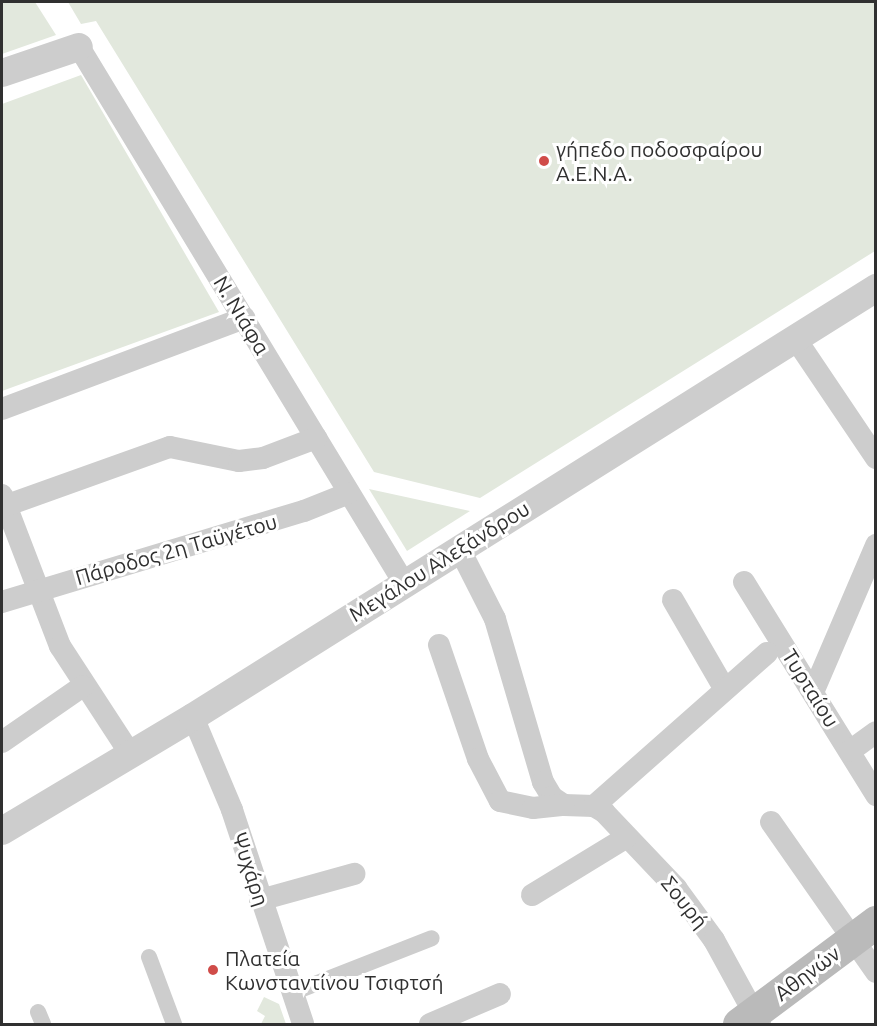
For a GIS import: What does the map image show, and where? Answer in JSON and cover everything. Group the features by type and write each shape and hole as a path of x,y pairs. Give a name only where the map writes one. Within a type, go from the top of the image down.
{"main road":[{"name":"Αθηνών","path":"750,1021 864,930"}],"street":[{"path":"2,73 79,46"},
{"name":"Ν. Νιάφα","path":"79,46 404,583"},
{"name":"Μεγάλου Αλεξάνδρου","path":"2,831 193,717 876,288"},
{"path":"2,409 244,318"},
{"path":"795,338 876,458"},
{"path":"130,755 82,686 36,590 3,502 170,447 239,461 262,458 316,438"},
{"name":"Πάροδος 2η Ταϋγέτου","path":"2,602 304,511 350,493"},
{"path":"814,690 876,544"},
{"path":"459,548 495,619 543,782 552,797 564,805"},
{"name":"Τυρταίου","path":"744,582 814,690 842,753 876,795"},
{"path":"673,600 724,688"},
{"path":"439,645 478,759 500,801 533,808 564,805 594,806 724,688 767,653"},
{"path":"797,666 804,697 842,753 876,732"},
{"path":"2,742 82,686"},
{"name":"Ψυχάρη","path":"193,717 232,810 303,1024"},
{"name":"Σουρή","path":"594,806 627,837 696,912 750,1021"},
{"path":"771,822 864,930 876,972"},
{"path":"532,895 627,837"},
{"path":"260,900 354,874"},
{"path":"292,993 432,938"},
{"path":"149,957 174,1024"},
{"path":"430,1024 500,994"}],"shaded area":[{"path":"2,2 35,2 56,35 2,54"},
{"path":"68,2 875,2 875,251 480,498 374,472 96,21 81,24"},
{"path":"81,75 219,312 2,391 2,104"},
{"path":"369,489 470,511 407,551"},
{"path":"264,997 279,1004 286,1024 261,1024 265,1016 257,1011"}],"place":[{"name":"γήπεδο ποδοσφαίρου Α.Ε.Ν.Α.","path":"544,161"},
{"name":"Πλατεία Κωνσταντίνου Τσιφτσή","path":"213,970"}]}
